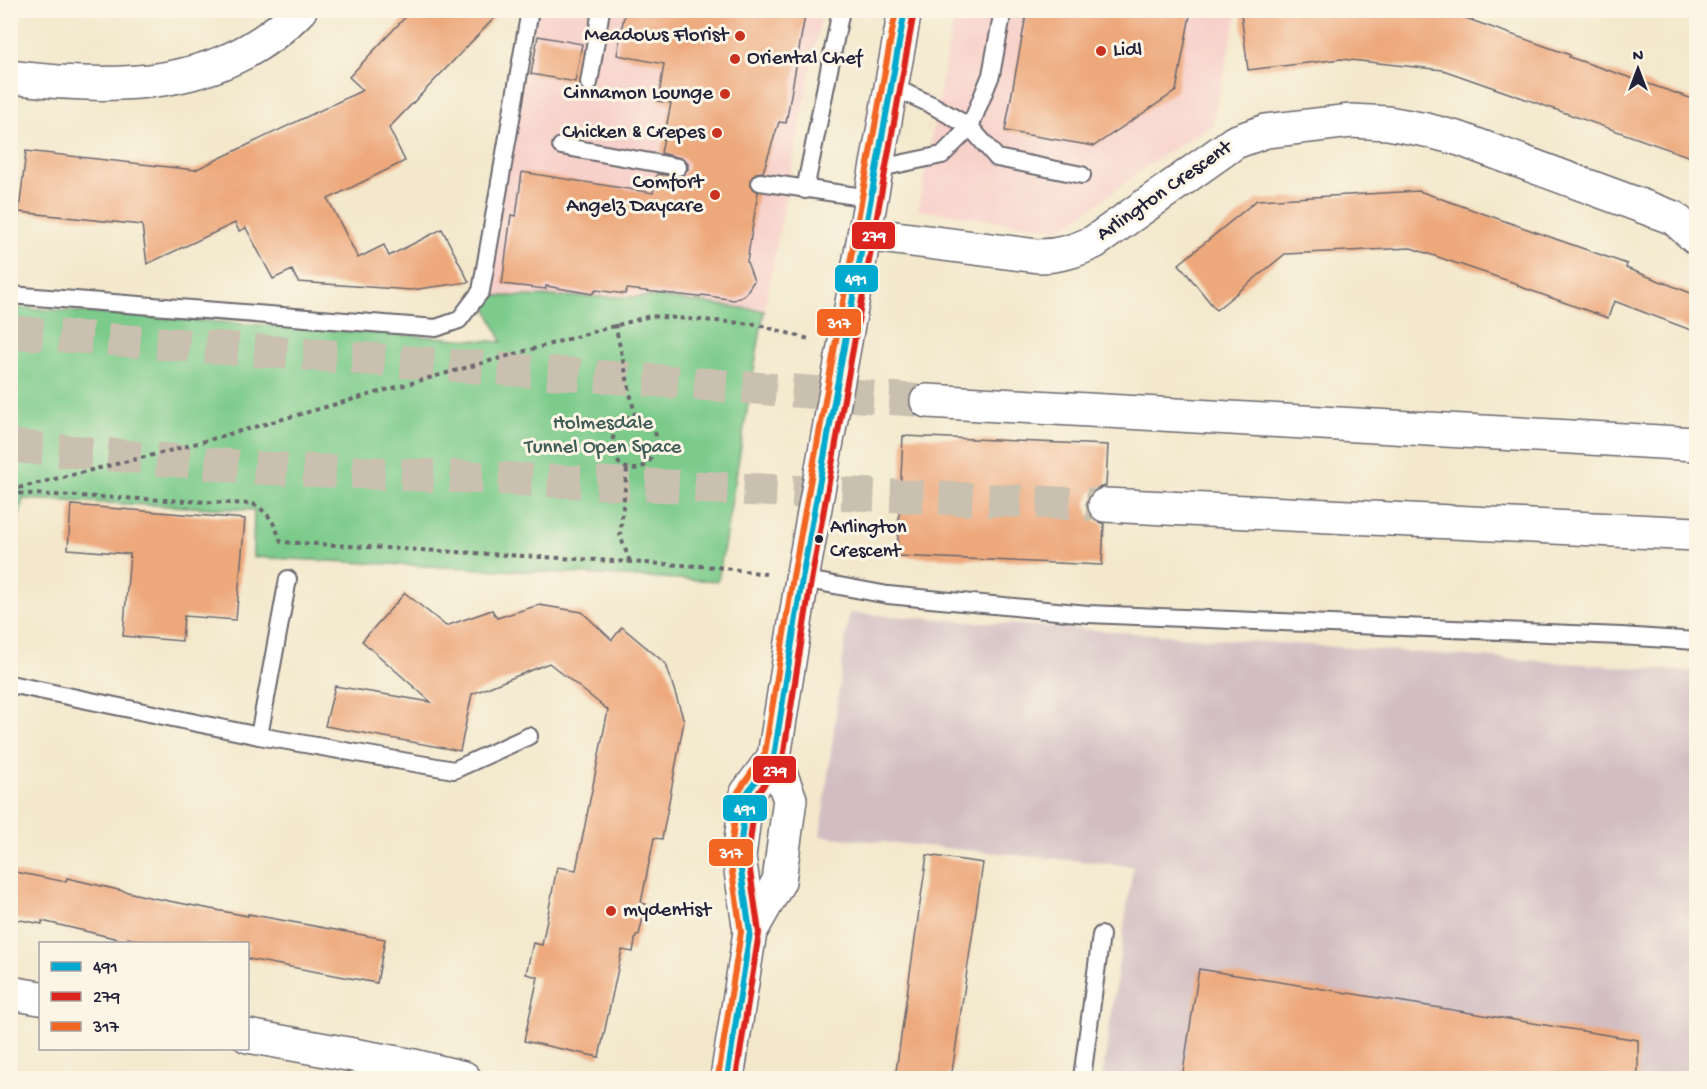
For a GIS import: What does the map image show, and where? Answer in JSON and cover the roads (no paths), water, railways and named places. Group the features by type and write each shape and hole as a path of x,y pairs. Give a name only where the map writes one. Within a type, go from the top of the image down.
{"main road":[{"path":"10,77 97,85 130,84 210,69 254,48 284,27 300,10"},
{"path":"727,1078 750,932 739,857 747,793 774,757 802,579 905,10"},
{"name":"Arlington Crescent","path":"864,234 1038,256 1057,256 1094,242 1235,142 1266,131 1351,121 1388,123 1460,139 1674,218 1696,238"},
{"path":"927,401 1696,444"},
{"path":"1105,505 1696,534"},
{"path":"750,932 779,881 790,799 774,757"},
{"path":"10,993 39,998"},
{"path":"249,1036 413,1072 464,1078"}],"lane":[{"path":"10,295 436,328 459,320 481,291 530,10"},
{"path":"589,83 601,10"},
{"path":"805,190 841,10"},
{"path":"760,182 805,190 873,184 942,154 970,127 991,75 1003,10"},
{"path":"891,86 932,105 970,127 997,158 1082,175"},
{"path":"561,146 678,167"},
{"path":"259,736 288,579"},
{"path":"802,579 888,594 1088,614 1609,635 1696,641"},
{"path":"10,684 259,736 454,770 529,736"},
{"path":"1082,1078 1101,935"}],"tunnel":[{"path":"10,332 927,401"},
{"path":"10,446 258,468 1105,505"}],"place":[{"name":"Meadows Florist","path":"740,36"},
{"name":"Lidl","path":"1101,51"},
{"name":"Oriental Chef","path":"735,59"},
{"name":"Cinnamon Lounge","path":"725,94"},
{"name":"Chicken & Crepes","path":"717,133"},
{"name":"Comfort Angelz Daycare","path":"715,195"},
{"name":"Arlington Crescent","path":"819,539"},
{"name":"mydentist","path":"611,911"}],"park label":[{"name":"Holmesdale Tunnel Open Space","path":"603,436"}]}
